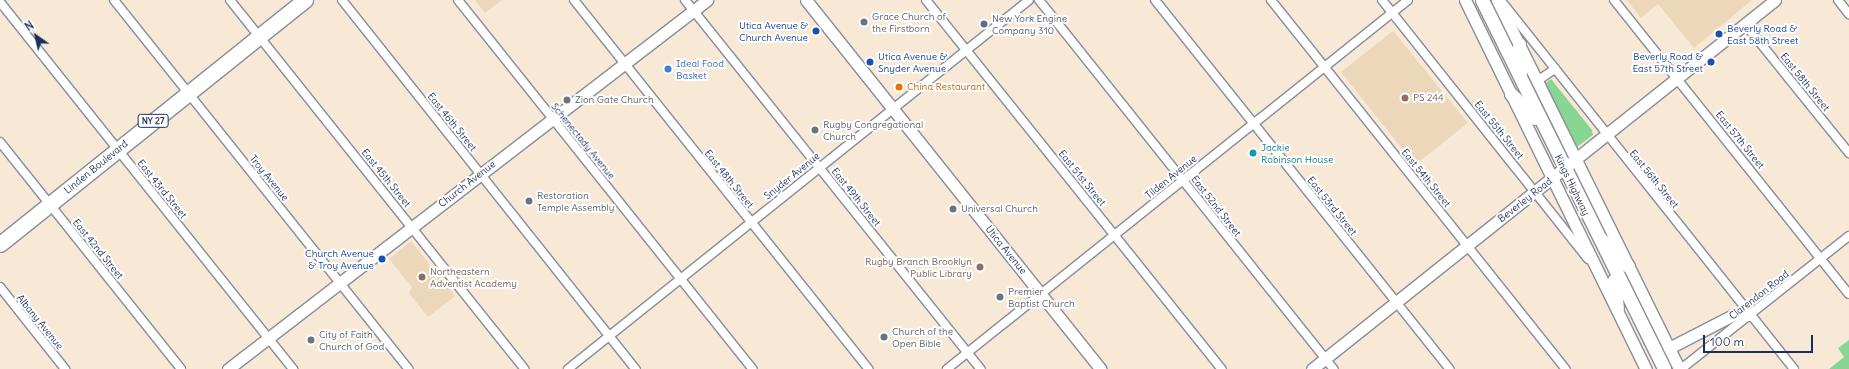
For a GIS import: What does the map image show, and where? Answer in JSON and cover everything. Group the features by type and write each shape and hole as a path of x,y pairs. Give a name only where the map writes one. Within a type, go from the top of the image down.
{"highway":[{"name":"Linden Boulevard","path":"0,244 305,0"}],"main road":[{"name":"Kings Highway","path":"1482,0 1614,272 1664,369"},
{"path":"1519,44 1520,79"},
{"path":"1511,94 1543,127"},
{"path":"1595,233 1628,266"},
{"path":"1614,272 1617,308"}],"street":[{"name":"Troy Avenue","path":"114,0 409,369"},
{"name":"East 45th Street","path":"230,0 525,369"},
{"name":"East 46th Street","path":"342,0 636,369"},
{"name":"Schenectady Avenue","path":"458,0 753,369"},
{"name":"East 48th Street","path":"574,0 869,369"},
{"name":"East 49th Street","path":"685,0 981,369"},
{"name":"Church Avenue","path":"228,369 707,0"},
{"name":"Utica Avenue","path":"806,0 1101,369"},
{"name":"East 51st Street","path":"926,0 1222,369"},
{"name":"Snyder Avenue","path":"568,369 1029,0"},
{"name":"East 52nd Street","path":"1039,0 1334,369"},
{"name":"East 53rd Street","path":"1155,0 1450,369"},
{"name":"East 54th Street","path":"1271,0 1566,369"},
{"name":"East 55th Street","path":"1382,0 1536,192 1599,274"},
{"name":"Tilden Avenue","path":"947,369 1408,0"},
{"name":"Kings Highway","path":"1465,0 1646,369"},
{"name":"Kings Highway","path":"1499,0 1537,81 1680,369"},
{"name":"East 56th Street","path":"1499,0 1794,369"},
{"name":"East 57th Street","path":"1614,0 1849,294"},
{"name":"Beverley Road","path":"1312,369 1775,0"},
{"path":"1838,0 1849,14"},
{"name":"East 43rd Street","path":"0,2 293,369"},
{"name":"East 58th Street","path":"1745,24 1849,153"},
{"path":"1537,81 1555,69"},
{"name":"East 42nd Street","path":"0,142 181,369"},
{"name":"Clarendon Road","path":"1680,369 1849,236"},
{"name":"Albany Avenue","path":"0,287 65,369"},
{"path":"1669,348 1735,314 1750,315"}],"shaded area":[{"path":"475,0 502,0 485,13"},
{"path":"1627,0 1752,0 1694,48 1658,4 1641,18"},
{"name":"PS 244","path":"1393,31 1468,123 1415,165 1341,72"},
{"name":"Northeastern Adventist Academy","path":"411,241 455,296 428,317 409,293 412,287 389,259"}],"green space":[{"path":"1551,79 1592,130 1593,135 1575,148 1544,84"},
{"path":"1849,340 1849,369 1829,369 1844,357 1838,348"}],"place":[{"name":"Grace Church of the Firstborn","path":"864,22"},
{"name":"New York Engine Company 310","path":"984,24"},
{"name":"Utica Avenue & Church Avenue","path":"816,31"},
{"name":"Beverly Road & East 58th Street","path":"1719,34"},
{"name":"Utica Avenue & Snyder Avenue","path":"870,62"},
{"name":"Beverly Road & East 57th Street","path":"1711,62"},
{"name":"Ideal Food Basket","path":"668,69"},
{"name":"China Restaurant","path":"899,87"},
{"name":"PS 244","path":"1405,98"},
{"name":"Zion Gate Church","path":"567,100"},
{"name":"Rugby Congregational Church","path":"815,130"},
{"name":"Jackie Robinson House","path":"1253,153"},
{"name":"Restoration Temple Assembly","path":"529,201"},
{"name":"Universal Church","path":"953,209"},
{"name":"Church Avenue & Troy Avenue","path":"382,259"},
{"name":"Rugby Branch Brooklyn Public Library","path":"980,267"},
{"name":"Northeastern Adventist Academy","path":"422,277"},
{"name":"Premier Baptist Church","path":"1000,297"},
{"name":"Church of the Open Bible","path":"884,337"},
{"name":"City of Faith Church of God","path":"311,340"}]}
